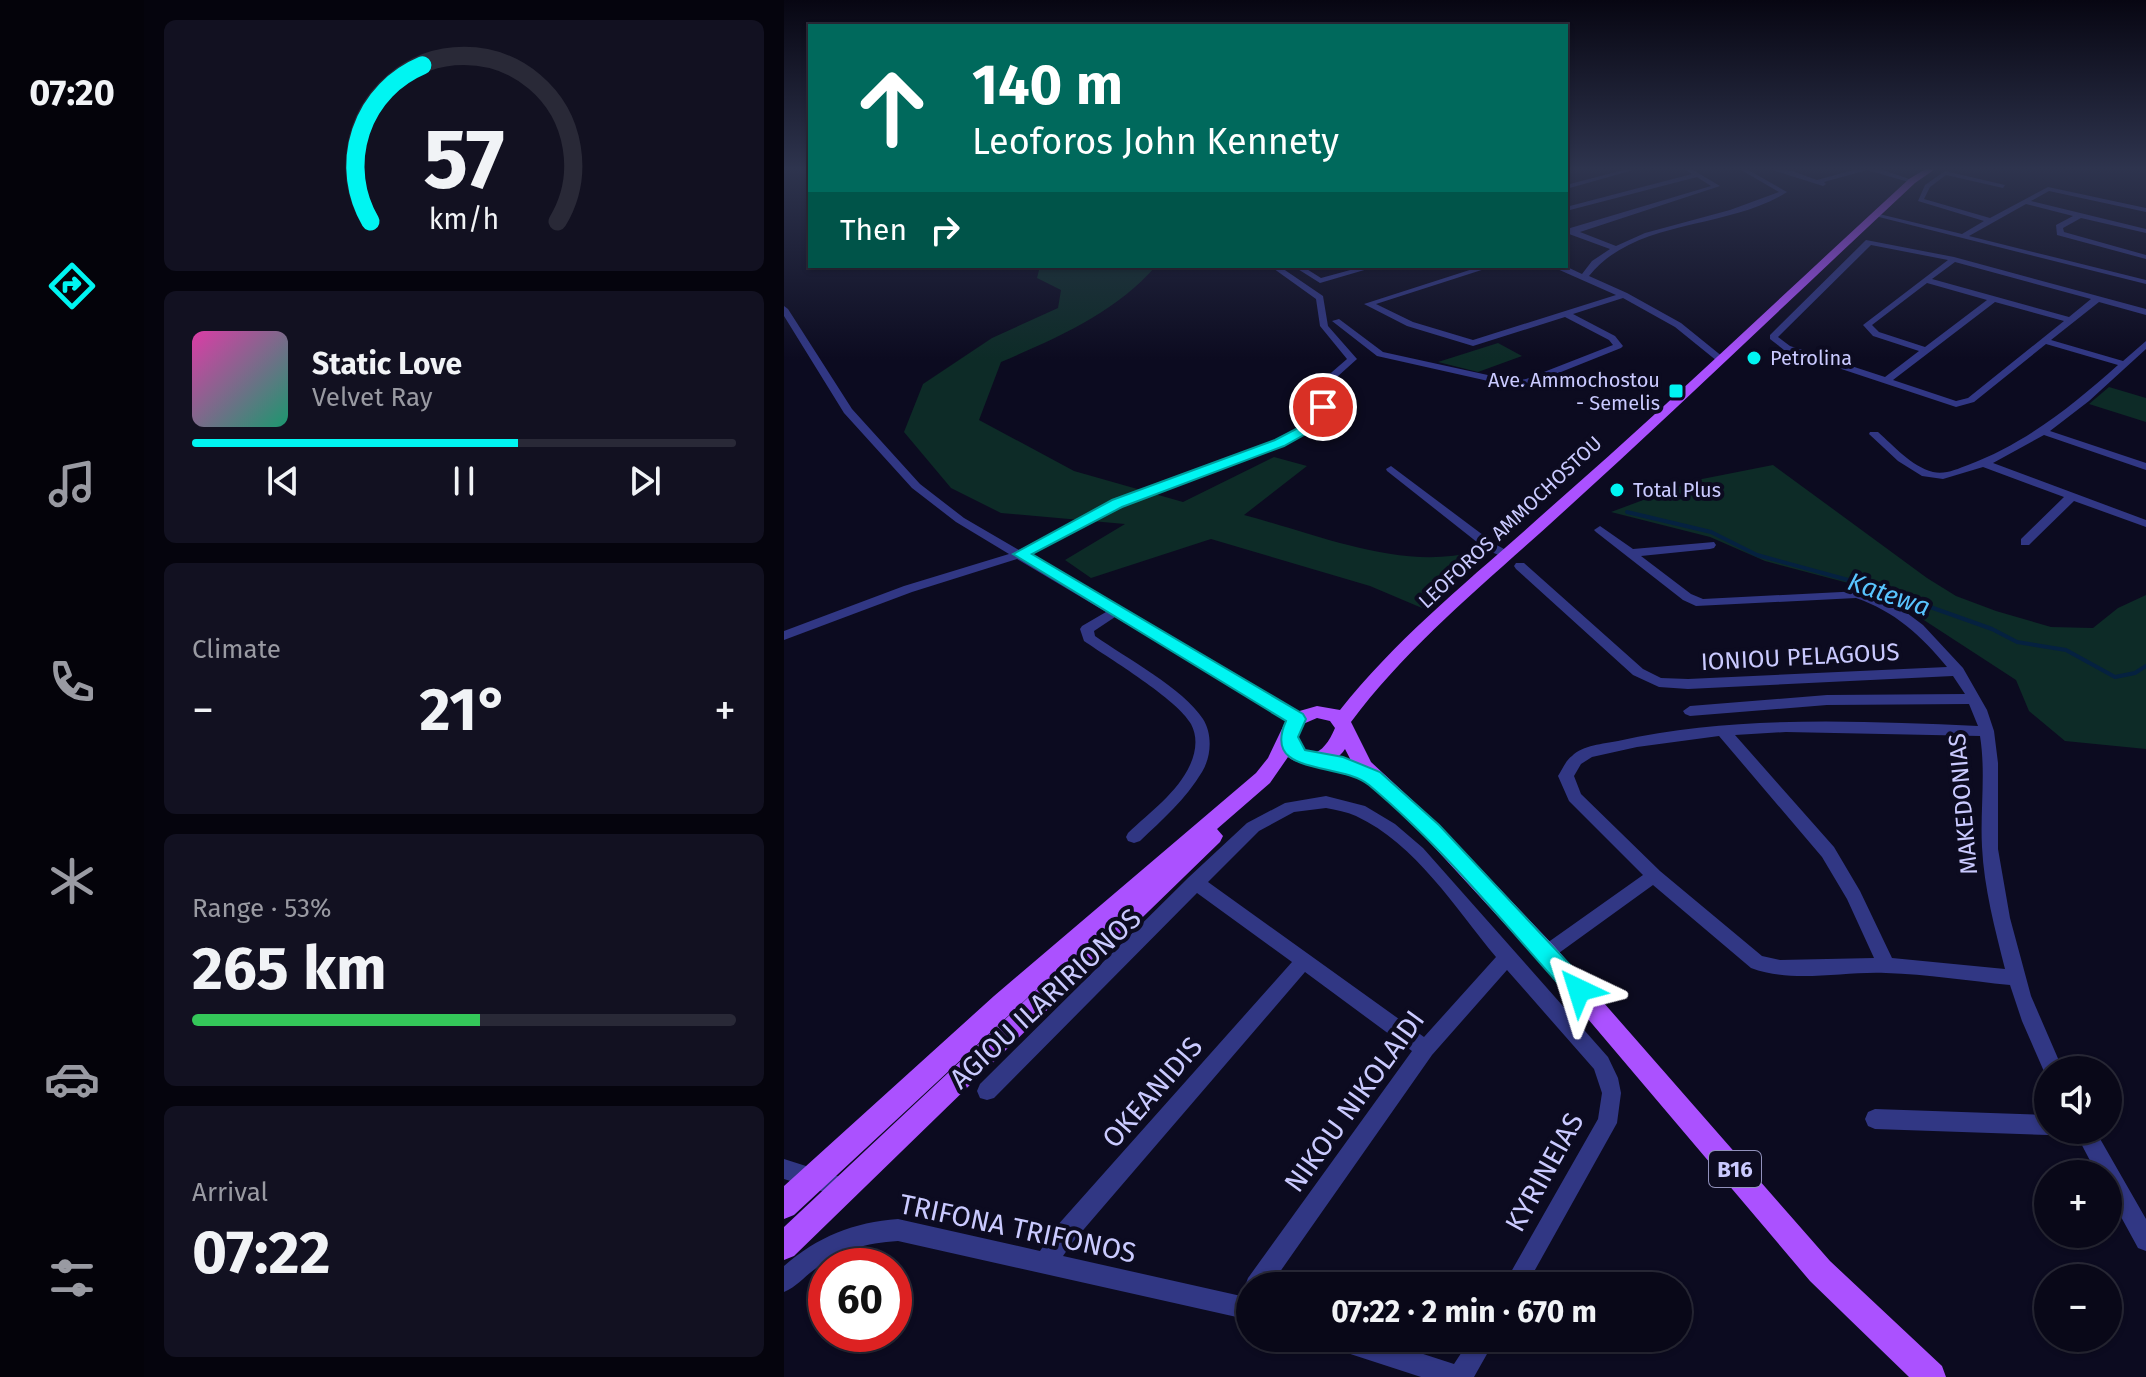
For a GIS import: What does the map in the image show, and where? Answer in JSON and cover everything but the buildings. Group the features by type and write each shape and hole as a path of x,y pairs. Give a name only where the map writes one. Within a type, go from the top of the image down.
{"main road":[{"name":"LEOFOROS AMMOCHOSTOU","path":"1343,726 1368,687 1507,554 1857,231"},
{"name":"LEOFOROS AMMOCHOSTOU","path":"1299,722 1368,687"},
{"path":"1328,712 1343,726 1335,750 1316,760 1293,752 1299,722 1328,712"},
{"name":"AGIOU ILARIRIONOS","path":"784,1205 1002,1003 1263,778 1281,758 1299,722"},
{"name":"B16","path":"1343,726 1355,758 1432,831 1546,953 1820,1271 1931,1377"},
{"name":"AGIOU ILARIRIONOS","path":"784,1246 1251,799 1285,772 1316,760"},
{"name":"B16","path":"1316,760 1343,764 1373,777"}],"street":[{"path":"1570,231 1618,249"},
{"path":"1586,273 1618,249 1662,231"},
{"path":"1948,231 2146,282"},
{"path":"1965,235 1972,231"},
{"path":"2060,231 2146,258"},
{"path":"2097,299 1971,400 1956,404 1787,348 1774,340 1774,335 1869,242 1954,259 2146,312"},
{"path":"2038,263 2047,256"},
{"path":"2124,277 2146,258"},
{"path":"1925,350 1876,334 1867,325 1954,259"},
{"path":"784,636 908,589 1021,554 1117,503 1280,443 1306,429 1323,407 1322,385 1352,359 1324,326 1320,298 1277,268"},
{"path":"1300,268 1320,281 1367,268"},
{"path":"1484,268 1368,304 1410,324 1473,343 1624,295"},
{"path":"1566,268 1586,273 1683,328 1720,359"},
{"path":"2019,277 2028,270"},
{"path":"1925,280 2070,320"},
{"path":"1887,380 1994,299"},
{"path":"784,309 848,411 916,486 960,520 1118,610 1299,722"},
{"path":"1336,321 1380,354 1515,384 1528,382 1617,348 1612,338 1567,314"},
{"path":"2045,341 2124,364"},
{"path":"1874,434 1919,471 1945,476 1984,463 2044,432 2146,344"},
{"path":"2044,432 2146,467"},
{"path":"2133,463 2146,451"},
{"path":"1984,463 2146,524"},
{"path":"1391,469 1491,547 1507,554"},
{"path":"2025,542 2072,496"},
{"name":"MAKEDONIAS","path":"1600,530 1687,597 1708,604 1845,595 1868,597 1890,605 1910,619 1958,671 1987,731 1992,865 2016,978 2047,1056"},
{"path":"1632,553 1710,545"},
{"name":"IONIOU PELAGOUS","path":"1520,566 1645,676 1659,682 1688,684 1958,671"},
{"path":"1118,610 1087,629 1089,638 1185,704 1200,725 1202,737 1202,755 1187,786 1134,837"},
{"path":"1690,711 1827,700 1972,699"},
{"path":"1987,731 1873,727 1723,731 1627,743 1583,755 1569,769 1567,786 1574,797 1654,876 1745,955 1766,967 1886,965 2016,978"},
{"path":"1723,731 1828,852 1860,906 1886,965"},
{"name":"KYRINEIAS","path":"987,1091 1242,836 1278,812 1302,804 1345,805 1377,817 1405,837 1601,1063 1613,1093 1611,1114 1602,1134 1522,1272"},
{"path":"1546,953 1654,876"},
{"path":"1195,882 1425,1049"},
{"name":"NIKOU NIKOLAIDI","path":"1266,1272 1425,1049 1507,957"},
{"name":"OKEANIDIS","path":"1046,1262 1064,1235 1304,961"},
{"path":"1875,1119 2034,1125"},
{"path":"2092,1144 2146,1240"},
{"path":"784,1169 846,1188"},
{"name":"TRIFONA TRIFONOS","path":"785,1280 833,1242 878,1231 898,1230 1236,1302"},
{"path":"1381,1352 1458,1377 1475,1352"}],"green space":[{"path":"1040,268 1154,268 1104,311 1001,362 979,420 1074,471 1183,502 1274,457 1307,466 1244,515 1390,554 1448,556 1477,551 1422,608 1370,586 1211,539 1091,578 1065,560 1125,524 1001,513 951,488 904,432 923,384 992,338 1058,308 1061,290 1037,278"},
{"path":"1498,343 1522,356 1478,372 1438,362"},
{"path":"2109,387 2146,398 2146,422 2089,404"},
{"path":"1773,465 1927,578 1956,596 1996,611 2051,627 2093,628 2118,608 2146,595 2146,749 2065,741 2029,711 2016,680 1890,598 1852,584 1765,561 1710,537 1611,512 1697,480"}],"waterway":[{"name":"Katewa","path":"1627,512 1711,532 1757,555 1874,587 1992,629 2017,642 2066,650 2115,677 2135,673 2146,666"}],"place":[{"name":"Petrolina","path":"1754,358"},
{"name":"Ave. Ammochostou - Semelis","path":"1676,391"},
{"name":"Total Plus","path":"1617,490"}],"route":[{"path":"1323,407 1306,429 1280,443 1117,503 1101,515 1021,554 1296,719 1288,737 1293,752 1299,756 1343,764 1373,777 1432,831 1579,990"}]}
